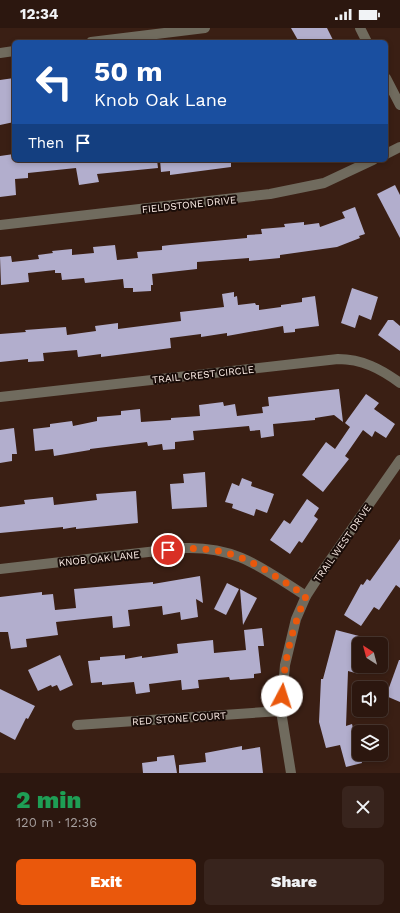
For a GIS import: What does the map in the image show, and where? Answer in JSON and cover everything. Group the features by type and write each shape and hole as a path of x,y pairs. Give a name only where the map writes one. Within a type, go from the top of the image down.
{"street":[{"path":"107,40 205,28"},
{"path":"360,28 366,40"},
{"path":"0,53 12,51"},
{"path":"388,82 400,105"},
{"path":"388,153 400,146"},
{"name":"FIELDSTONE DRIVE","path":"0,225 270,194 324,182 369,162"},
{"name":"TRAIL CREST CIRCLE","path":"0,397 338,359 350,359 363,362 378,369 400,383"},
{"name":"TRAIL WEST DRIVE","path":"292,773 281,711 283,681 296,618 306,596 400,460"},
{"name":"KNOB OAK LANE","path":"0,569 183,548 204,548 233,554 252,561 306,596"},
{"name":"RED STONE COURT","path":"77,726 281,711"}],"building":[{"path":"291,28 327,28 333,40 298,40"},
{"path":"12,78 12,122 0,125 0,80"},
{"path":"12,154 12,162 157,162 158,168 97,174 99,182 79,185 76,168 28,173 28,178 15,179 16,195 0,197 0,156"},
{"path":"160,162 231,162 231,167 170,175 170,171 161,172"},
{"path":"395,185 400,195 400,238 377,194"},
{"path":"355,207 365,234 359,236 360,238 337,247 280,255 280,258 249,261 249,258 197,262 197,269 152,274 153,285 151,285 151,291 133,292 133,288 124,288 123,279 85,283 84,278 62,280 61,273 55,273 55,270 28,273 29,282 1,285 0,257 11,256 12,262 39,259 38,255 53,253 52,251 72,249 72,255 94,253 93,247 115,245 117,260 138,258 137,252 162,250 162,246 247,238 247,235 262,234 261,229 285,227 284,224 304,222 304,225 319,223 320,227 345,218 342,212"},
{"path":"352,288 378,297 371,320 359,315 355,328 341,323"},
{"path":"234,292 234,297 237,296 238,305 255,303 256,305 259,305 259,310 302,302 302,298 315,296 319,326 295,329 295,332 284,333 283,326 227,336 227,333 201,337 201,334 170,338 171,348 101,357 101,354 78,357 77,350 43,353 44,361 28,362 28,359 0,362 0,334 26,332 25,330 66,327 67,335 96,331 95,326 118,323 118,329 181,321 180,312 224,307 222,294"},
{"path":"388,320 393,320 400,326 400,351 378,335"},
{"path":"339,389 343,422 334,415 315,418 315,420 273,424 274,436 261,438 260,430 250,431 249,426 193,431 194,440 175,442 175,449 163,450 162,444 148,446 147,442 90,449 54,456 53,449 35,451 33,429 50,427 50,424 72,421 73,426 97,421 97,417 121,415 121,411 140,409 141,422 171,420 171,418 200,416 199,405 223,402 224,406 235,404 237,416 263,413 262,407 269,406 268,397"},
{"path":"366,394 379,403 374,409 395,424 386,438 375,431 372,437 363,430 345,456 349,459 323,492 302,475 326,442 335,449 350,427 345,423"},
{"path":"14,428 17,454 12,454 12,461 0,463 0,430"},
{"path":"205,472 207,507 172,509 170,484 184,483 183,474"},
{"path":"242,478 252,482 251,486 274,494 267,513 256,509 254,516 232,508 233,504 225,502 232,483 239,486"},
{"path":"136,491 138,523 76,529 76,527 63,529 63,527 0,533 0,507 25,504 24,500 53,497 54,505 97,500 96,494"},
{"path":"307,499 319,508 314,516 318,519 302,543 299,541 290,554 270,540 284,520 290,524"},
{"path":"400,539 400,588 396,585 379,610 374,607 361,626 344,615 361,584 363,585 367,579 370,581"},
{"path":"200,576 203,603 196,599 198,617 181,620 180,612 163,615 162,606 128,610 130,626 113,628 112,616 56,622 58,635 26,639 27,647 11,649 8,632 0,632 0,597 42,592 42,595 53,594 55,610 76,608 74,589 153,582 153,584"},
{"path":"227,583 239,589 226,615 214,609"},
{"path":"240,589 257,598 243,625"},
{"path":"262,628 264,646 258,646 261,673 254,674 254,678 230,680 229,677 198,680 199,688 182,690 181,680 149,684 150,692 136,694 134,682 102,685 102,682 91,683 88,661 100,660 100,657 125,655 125,659 178,653 177,644 213,640 214,653 246,650 244,630"},
{"path":"336,630 359,636 352,637 352,672 348,671 346,726 352,725 352,761 361,761 362,763 346,767 340,745 326,748 319,722 321,679 323,679"},
{"path":"60,655 73,685 60,691 57,685 52,687 51,685 38,691 28,670"},
{"path":"400,660 400,702 388,697 388,690"},
{"path":"0,689 35,706 28,719 26,718 15,740 0,732"},
{"path":"242,746 242,750 260,747 263,773 179,773 179,765 206,762 205,753"},
{"path":"174,755 177,773 143,773 142,763 157,761 157,757"}],"route":[{"path":"168,550 204,548 220,550 233,554 252,561 306,596 296,618 291,638 285,665 282,696"}]}
